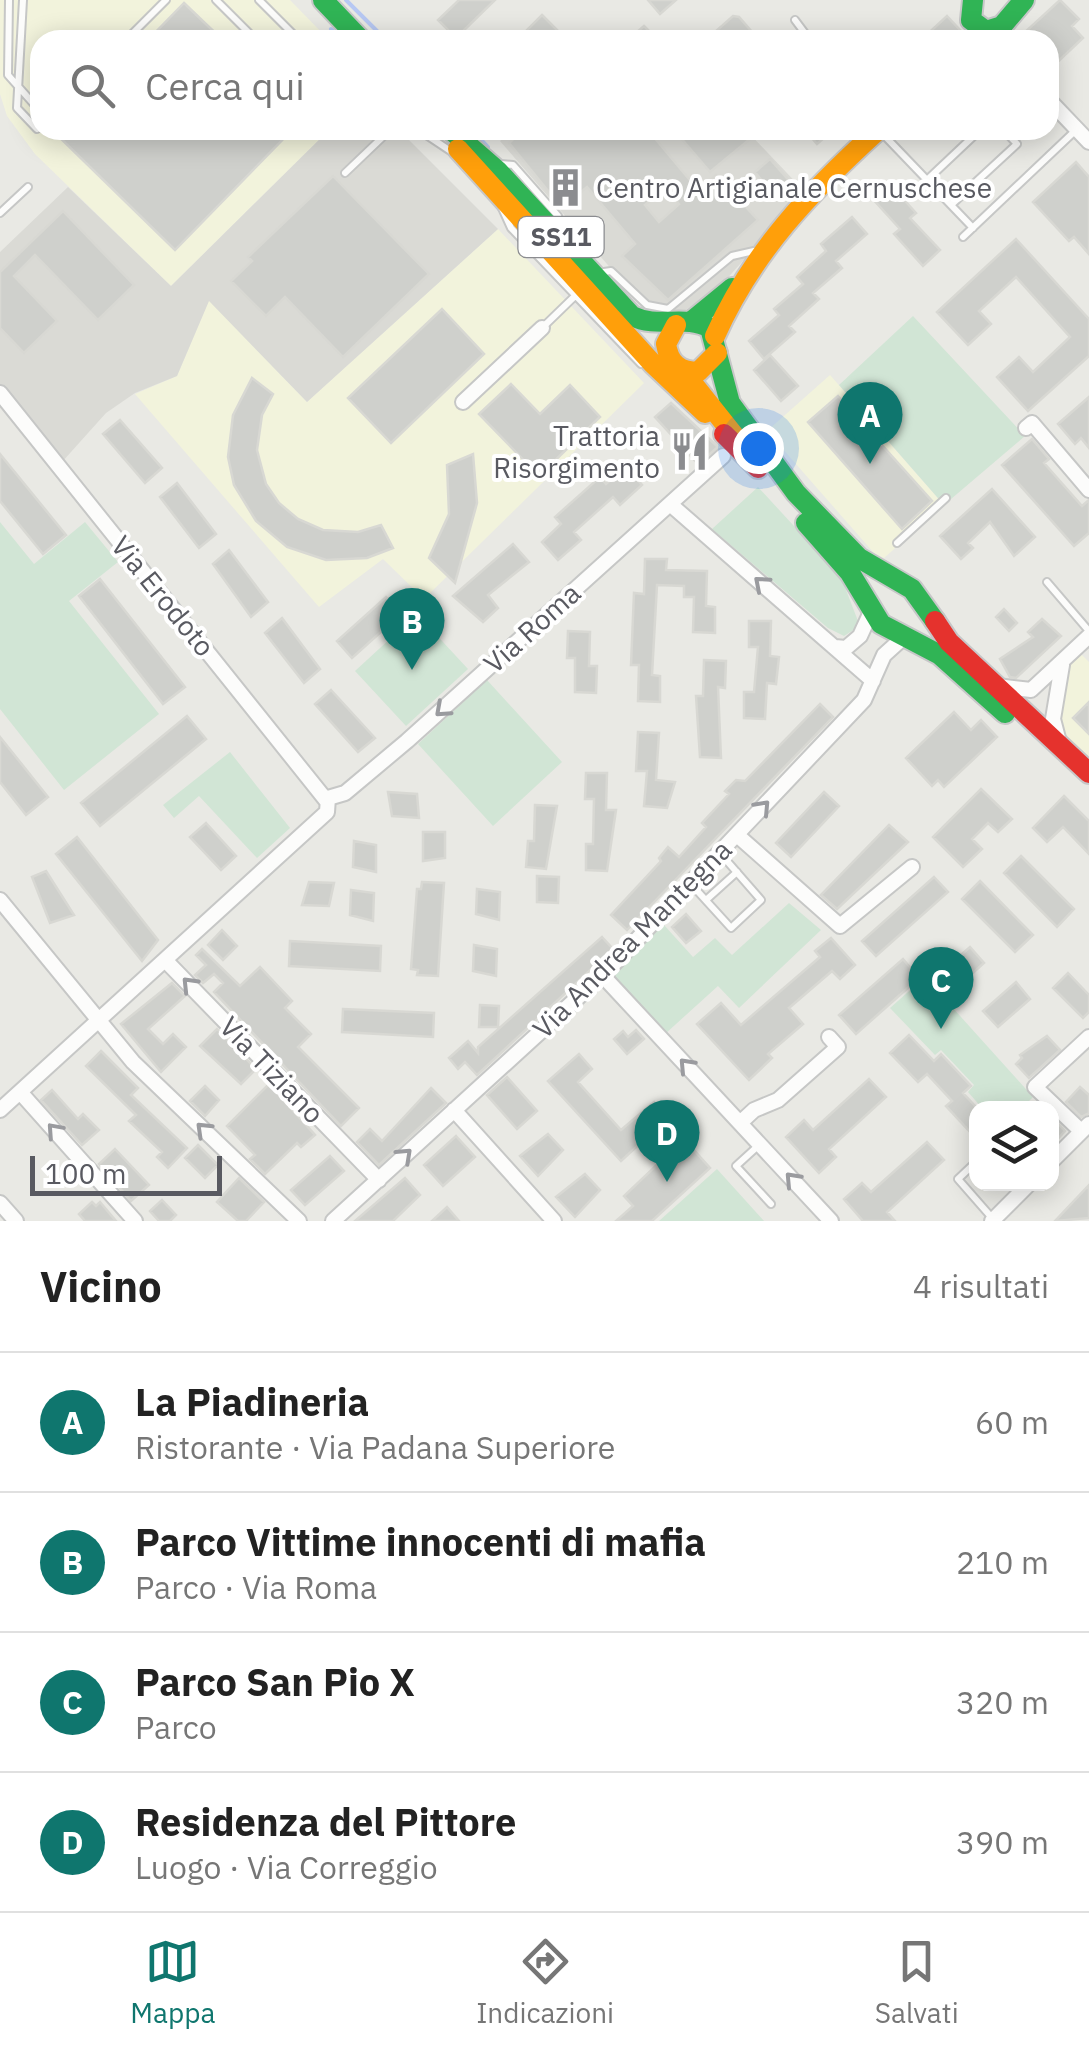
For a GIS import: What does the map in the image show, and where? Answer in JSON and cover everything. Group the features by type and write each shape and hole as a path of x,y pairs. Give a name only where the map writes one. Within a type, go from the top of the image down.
{"main road":[{"path":"323,0 352,30"},
{"path":"985,21 1024,0"},
{"name":"SS11","path":"454,140 586,289 674,373 843,564 890,631 946,660 1089,789"},
{"name":"SS11","path":"459,140 493,167 567,244 586,289 667,354 674,373"},
{"path":"674,373 702,370 716,344 737,284 760,250 788,214 868,140"},
{"path":"667,354 667,339 737,284"},
{"name":"SS11","path":"586,289 636,319 706,325 716,344"},
{"path":"716,344 730,403 759,447 846,546 890,579 912,590 924,612 1089,774"},
{"path":"869,606 876,585 890,579"},
{"path":"905,636 919,626 924,612"}],"street":[{"path":"1059,110 1089,142"},
{"path":"463,402 542,328"},
{"name":"Via Erodoto","path":"0,393 331,803"},
{"path":"1026,428 1032,424 1089,490"},
{"name":"Via Roma","path":"0,1110 331,803 723,456"},
{"path":"670,504 874,681"},
{"path":"835,646 846,648 855,642 869,606"},
{"path":"996,686 1032,690 1089,633"},
{"name":"Via Andrea Mantegna","path":"333,1221 603,976 864,700 884,655 905,636"},
{"path":"1062,664 1053,719 1062,749"},
{"path":"737,835 840,926 912,868"},
{"path":"0,900 97,1022 299,1221"},
{"name":"Via Tiziano","path":"165,960 379,1180"},
{"path":"603,976 831,1221"},
{"path":"740,1123 754,1110 778,1100 838,1048 829,1037"},
{"path":"1059,1155 1085,1128 1035,1087 1089,1037"},
{"path":"20,1092 134,1221"},
{"path":"454,1110 554,1221"},
{"path":"992,1220 1023,1191"},
{"path":"0,1204 16,1221"}],"lane":[{"path":"9,0 8,76 30,101"},
{"path":"24,0 17,108 30,122"},
{"path":"136,30 166,0"},
{"path":"216,0 246,30"},
{"path":"259,0 289,30"},
{"path":"795,20 802,30"},
{"path":"963,237 1077,129"},
{"path":"345,173 380,140"},
{"path":"432,140 464,156"},
{"path":"889,140 973,228"},
{"path":"927,180 969,140"},
{"path":"951,205 1017,144 1013,140"},
{"path":"493,167 516,201 578,267 586,289"},
{"path":"0,213 28,187"},
{"path":"542,328 611,272 647,305 668,309 732,256 760,250"},
{"path":"897,543 946,498"},
{"path":"1047,582 1089,633"},
{"path":"691,884 731,928 761,900 720,853"},
{"path":"706,900 737,872"},
{"path":"760,1144 736,1166 772,1204"},
{"path":"969,1169 958,1179 992,1220"}],"shaded area":[{"path":"0,0 290,0 319,30 30,30 30,140 319,140 171,286 35,154 7,116 0,94"},
{"path":"319,140 409,140 498,229 307,402 209,301 177,376 135,393 106,413 62,462 0,386 0,252 68,187 171,286"},
{"path":"756,140 805,192 714,293 682,312 647,310 500,141"},
{"path":"498,229 644,383 424,599 383,559 319,607 135,394 177,376 209,300 307,402"},
{"path":"913,316 1025,436 944,505 839,385"},
{"path":"830,375 944,505 884,558 874,553 767,431"},
{"path":"758,487 841,577 858,621 855,629 844,636 828,628 712,529"},
{"path":"0,522 34,564 85,522 118,562 69,601 159,714 64,790 0,709"},
{"path":"417,614 468,669 406,726 355,671"},
{"path":"1079,652 1089,662 1089,768 1065,746 1055,719 1067,665"},
{"path":"487,680 562,762 493,826 418,744"},
{"path":"230,752 290,828 257,858 199,796 174,818 163,805"},
{"path":"789,903 821,930 739,1008 718,986 665,1034 609,975 664,925 693,957 715,938 732,955"},
{"path":"925,977 1033,1097 1029,1101 976,1101 968,1092 974,1085 941,1050 935,1055 890,1008"},
{"path":"717,1169 764,1221 659,1221"}],"building":[{"path":"459,0 495,0 464,30 448,30 438,20"},
{"path":"648,0 676,0 660,14"},
{"path":"1060,0 1079,19 1072,26 1083,38 1059,61 1059,30 1027,30"},
{"path":"184,3 212,30 158,30"},
{"path":"542,15 557,30 527,30"},
{"path":"733,16 750,30 717,30"},
{"path":"947,16 960,30 932,30"},
{"path":"62,140 282,140 175,250"},
{"path":"512,140 656,140 699,191 716,175 758,220 668,300 622,256 635,244 587,187 562,208 509,143","holes":["666,188 679,204 659,222 645,205"]},
{"name":"Centro Artigianale Cernuschese","path":"683,140 749,140 710,172"},
{"path":"770,159 792,184 776,198 755,172"},
{"path":"1076,162 1089,177 1089,254 1074,237 1069,241 1033,202"},
{"path":"333,176 429,274 343,357 285,297 266,316 231,281 252,261 248,257"},
{"path":"889,183 916,213 910,218 940,250 923,266 894,234 900,229 872,198"},
{"path":"63,211 134,285 98,320 35,255 14,276 57,321 24,353 0,328 0,272"},
{"path":"852,217 867,234 836,261 842,268 813,293 819,299 789,326 795,332 764,359 749,341 779,315 774,309 803,284 797,277 826,251 821,244"},
{"path":"1016,239 1089,319 1089,356 1028,411 997,377 1019,357 1033,372 1070,337 1016,277 979,311 991,324 968,345 937,312"},
{"path":"442,309 484,354 391,443 348,398"},
{"path":"770,355 798,386 781,401 754,370"},
{"path":"252,378 273,394 262,415 257,450 266,484 279,503 298,519 323,530 358,532 381,525 393,548 367,558 326,560 287,547 256,521 234,485 228,457 233,415"},
{"path":"511,384 540,414 570,385 600,417 539,476 479,414"},
{"path":"838,396 932,501 902,529 808,422"},
{"path":"1089,397 1089,448 1081,438 1075,444 1058,424"},
{"path":"671,403 718,447 698,464 655,417"},
{"path":"120,420 162,468 145,483 103,434"},
{"path":"1032,439 1049,459 1044,463 1082,506 1089,500 1089,533 1074,546 1002,465"},
{"path":"0,454 66,535 43,554 0,501"},
{"path":"473,454 477,503 455,583 429,558 449,514 447,465"},
{"path":"626,466 642,485 620,505 613,497 574,532 581,540 558,560 542,542 561,524 555,517 600,477 606,484"},
{"path":"177,483 216,534 199,548 160,497"},
{"path":"992,489 1035,537 1014,556 990,522 968,543 973,548 961,559 940,536"},
{"path":"513,544 529,562 488,595 498,608 483,622 453,596"},
{"path":"229,550 268,602 251,617 213,564"},
{"path":"645,559 667,559 666,570 707,571 706,606 715,607 715,633 693,632 694,597 684,597 684,586 657,585 652,675 660,676 660,702 638,701 639,665 631,665 634,593 644,594"},
{"path":"100,579 185,687 163,704 79,596"},
{"path":"386,597 401,614 352,658 337,641"},
{"path":"1004,609 1017,623 1009,631 996,617"},
{"path":"282,618 320,669 304,683 265,633"},
{"path":"1042,619 1061,636 1016,678 1010,677 1000,659 1033,637 1028,632"},
{"path":"749,621 771,621 770,656 779,657 776,684 767,683 765,719 744,718 744,692 754,692 758,647 749,647"},
{"path":"568,631 590,632 589,666 597,666 596,693 575,692 575,658 567,658"},
{"path":"704,660 726,661 725,688 718,687 721,758 700,757 696,696 703,696"},
{"path":"331,690 375,738 358,752 315,704"},
{"path":"1089,702 1089,734 1073,718"},
{"path":"820,704 833,717 627,930 611,915 661,861 659,858 668,847 679,857 706,827 702,823 729,794 725,791 736,780 745,781"},
{"path":"954,712 971,730 981,720 997,737 944,787 938,780 932,786 906,758"},
{"path":"187,716 206,739 100,826 81,803"},
{"path":"638,732 659,733 656,780 675,782 667,808 644,806 647,771 636,771"},
{"path":"0,737 48,797 26,815 0,782"},
{"path":"586,773 607,773 606,810 616,810 607,871 586,870 586,844 593,844 594,799 585,799"},
{"path":"981,789 1012,819 998,832 988,823 972,839 982,849 963,867 933,837"},
{"path":"388,792 417,794 419,818 392,816"},
{"path":"824,792 839,806 791,857 776,843"},
{"path":"1064,796 1089,821 1089,854 1063,827 1047,842 1033,828"},
{"path":"535,805 557,806 546,869 526,867 528,841 534,841"},
{"path":"206,823 236,856 221,870 190,837"},
{"path":"889,825 908,842 837,909 821,895"},
{"path":"423,832 445,832 445,858 423,861"},
{"path":"77,837 158,940 142,961 56,854"},
{"path":"354,841 376,845 376,872 353,867"},
{"path":"1021,856 1074,909 1057,927 1004,873"},
{"path":"46,871 74,915 50,923 32,877"},
{"path":"537,876 559,877 558,903 537,902"},
{"path":"934,877 948,892 876,956 862,941"},
{"path":"980,881 1033,935 1015,952 962,899"},
{"path":"309,882 334,883 329,906 302,905"},
{"path":"422,882 444,883 438,976 417,975 418,970 411,969 417,889 421,889"},
{"path":"477,889 500,892 499,920 476,914"},
{"path":"351,890 374,893 373,921 350,915"},
{"path":"686,914 701,931 686,943 672,927"},
{"path":"222,930 237,946 223,960 208,945"},
{"path":"602,937 613,949 477,1075 465,1062 458,1069 449,1058 468,1041 478,1053 478,1047"},
{"path":"831,938 855,965 840,979 832,971 789,1008 803,1024 768,1054 772,1058 749,1080 697,1024 721,1003 741,1025 820,957 815,951"},
{"path":"290,941 381,946 380,971 289,966"},
{"path":"474,945 497,949 496,976 473,971"},
{"path":"970,947 984,963 952,992 938,975"},
{"path":"202,949 240,986 260,967 292,1001 285,1008 311,1034 298,1047 359,1108 341,1126 214,992 223,983 214,974 203,983 195,975 206,965 196,955"},
{"path":"903,959 919,978 856,1034 839,1015"},
{"path":"1068,973 1089,995 1089,1012 1083,1018 1053,988"},
{"path":"1016,982 1030,999 998,1027 983,1011"},
{"path":"172,983 185,996 148,1029 163,1044 173,1034 186,1047 161,1072 121,1024"},
{"path":"480,1005 499,1006 498,1027 479,1027"},
{"path":"343,1009 434,1013 433,1037 342,1032"},
{"path":"217,1029 256,1069 241,1084 200,1046"},
{"path":"636,1030 644,1039 627,1054 614,1039 623,1031 628,1037"},
{"path":"909,1035 934,1061 941,1054 971,1086 963,1093 970,1101 969,1131 946,1106 952,1101 927,1074 918,1082 890,1053"},
{"path":"1047,1036 1060,1050 1029,1078 1016,1064 1022,1058 1020,1055"},
{"path":"101,1051 138,1088 131,1095 187,1148 168,1168 157,1157 162,1152 129,1121 136,1115 86,1066"},
{"path":"579,1054 592,1069 578,1082 621,1130 654,1102 668,1118 621,1161 548,1081"},
{"path":"507,1077 537,1111 517,1129 487,1095"},
{"path":"869,1079 886,1097 829,1149 836,1157 819,1173 786,1137 804,1120 813,1130"},
{"path":"269,1084 315,1135 301,1147 297,1143 265,1174 250,1159 255,1155 227,1126"},
{"path":"205,1086 219,1100 205,1116 190,1101"},
{"path":"1080,1087 1089,1095 1089,1113 1081,1117 1066,1102"},
{"path":"431,1088 446,1103 379,1165 357,1142 370,1129 382,1141"},
{"path":"52,1090 78,1119 83,1114 99,1130 82,1145 41,1100"},
{"path":"548,1134 563,1150 538,1176 520,1156"},
{"path":"456,1136 475,1157 443,1186 424,1165"},
{"path":"684,1139 710,1168 652,1221 616,1221 633,1206 624,1196"},
{"path":"927,1142 944,1160 887,1212 895,1221 863,1221 844,1199 862,1183 871,1192"},
{"path":"198,1145 218,1165 205,1178 185,1158"},
{"path":"115,1149 149,1185 131,1201 99,1164"},
{"path":"330,1156 344,1171 305,1205 291,1190"},
{"path":"585,1174 600,1190 575,1217 556,1197"},
{"path":"239,1178 264,1202 246,1221 238,1221 217,1202"},
{"path":"405,1178 420,1195 393,1221 355,1221"},
{"path":"1089,1185 1089,1218 1055,1221"},
{"path":"162,1200 176,1215 170,1221 159,1221 150,1211"},
{"path":"92,1202 96,1206 100,1202 116,1221 85,1221 79,1214"},
{"path":"447,1207 459,1221 432,1221"}],"waterway":[{"path":"346,0 376,30"},
{"path":"481,140 488,147"}],"traffic: fast":[{"path":"323,0 352,30"},
{"path":"973,0 971,20 985,30"},
{"path":"989,30 1002,26 1024,0"},
{"path":"462,140 498,171 632,316 691,322 710,328 730,403 796,493 859,558 912,589 935,621"},
{"path":"693,320 732,288"},
{"path":"806,523 850,573 881,624 940,655 1005,713"}],"traffic: slow":[{"path":"715,336 747,277 785,224 867,140"},
{"path":"458,149 653,364 705,413"},
{"path":"676,325 666,344 672,361 680,368 698,372 717,353"},
{"path":"682,370 737,439"}],"traffic: jam":[{"path":"724,434 758,468"},
{"path":"935,621 949,642 1089,773"}],"place":[{"name":"Centro Artigianale Cernuschese","path":"566,188"},
{"name":"Trattoria Risorgimento","path":"690,452"},
{"name":"La Piadineria","path":"870,464"},
{"name":"Parco Vittime innocenti di mafia","path":"412,670"},
{"name":"Parco San Pio X","path":"941,1029"},
{"name":"Residenza del Pittore","path":"667,1182"}]}
